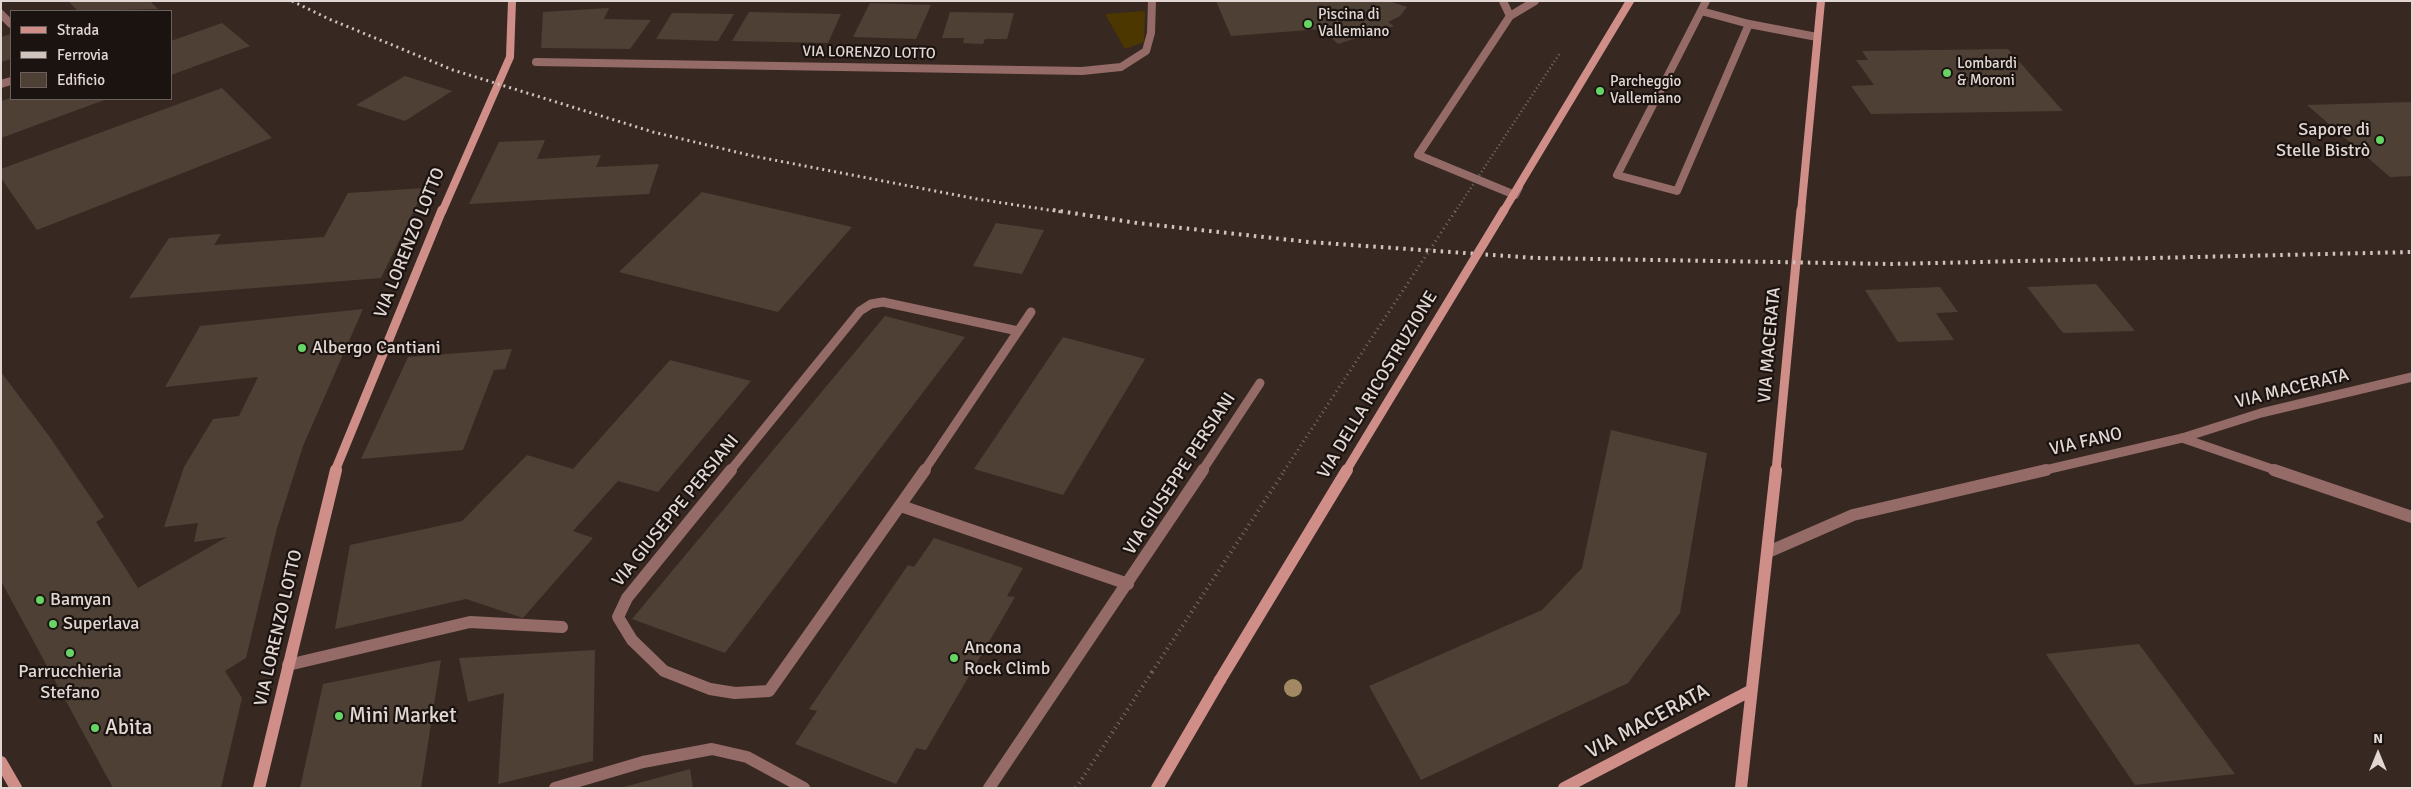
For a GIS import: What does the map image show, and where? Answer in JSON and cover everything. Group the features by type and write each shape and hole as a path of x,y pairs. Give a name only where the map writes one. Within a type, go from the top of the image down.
{"street":[{"name":"VIA LORENZO LOTTO","path":"259,788 332,478 464,157 510,57 512,1"},
{"name":"VIA LORENZO LOTTO","path":"536,62 1082,71 1121,67 1146,51 1151,33 1152,1"},
{"path":"1503,1 1510,16"},
{"path":"1535,1 1510,16 1418,154 1515,194 1630,1"},
{"name":"VIA DELLA RICOSTRUZIONE","path":"1157,788 1220,680 1630,1"},
{"path":"1706,1 1617,175 1676,191 1749,24"},
{"name":"VIA MACERATA","path":"1741,788 1750,691 1768,552 1820,1"},
{"path":"1701,11 1749,24 1817,37"},
{"path":"1,14 10,23"},
{"name":"VIA GIUSEPPE PERSIANI","path":"1018,331 883,302 871,304 860,311 627,598 618,617 632,640 664,671 710,689 735,693 768,691 901,506 1031,312"},
{"name":"VIA MACERATA","path":"2182,438 2261,413 2412,377"},
{"name":"VIA GIUSEPPE PERSIANI","path":"989,788 1128,584 1260,383"},
{"path":"2182,438 2412,517"},
{"name":"VIA FANO","path":"1768,552 1853,515 2182,438"},
{"path":"901,506 1128,584"},
{"path":"288,665 470,622 562,627"},
{"name":"VIA MACERATA","path":"1564,788 1750,691"},
{"path":"555,788 643,762 712,749 747,757 804,788"},
{"path":"1,762 16,788"}],"path":[{"path":"1076,788 1565,46"}],"shaded area":[{"path":"1145,11 1144,42 1125,49 1105,14"}],"building":[{"path":"68,1 150,1 158,9 118,10 77,10"},
{"name":"Piscina di Vallemiano","path":"1216,1 1389,1 1407,7 1400,16 1388,22 1394,26 1338,44 1322,29 1231,36"},
{"path":"870,3 931,5 916,39 853,37"},
{"path":"609,8 604,19 651,20 630,49 541,48 543,12"},
{"path":"749,12 841,14 828,43 732,41"},
{"path":"950,12 1014,13 1007,39 985,39 983,44 963,43 964,38 942,38"},
{"path":"672,13 734,14 718,41 656,39"},
{"path":"222,23 250,46 172,75 172,41"},
{"path":"10,34 10,59 1,62 1,37"},
{"name":"Lombardi & Moroni","path":"2008,49 2063,111 1871,114 1851,86 1874,85 1856,60 1868,60 1862,51"},
{"path":"405,76 452,91 405,121 356,105"},
{"path":"222,88 272,138 37,230 1,178 1,169"},
{"path":"10,98 10,100 104,100 1,138 1,101"},
{"name":"Sapore di Stelle Bistrò","path":"2412,102 2412,176 2390,177 2307,105"},
{"path":"545,140 537,159 601,155 596,167 659,164 649,194 469,204 499,142"},
{"path":"425,188 381,278 129,298 169,238 221,234 214,245 324,237 348,193"},
{"path":"702,192 852,227 778,312 619,272"},
{"path":"996,223 1044,230 1022,274 973,266"},
{"path":"2096,284 2135,331 2063,333 2027,287"},
{"path":"1940,287 1958,312 1936,313 1954,340 1898,342 1865,290"},
{"path":"363,309 303,446 277,528 246,658 225,671 242,698 221,788 113,788 1,581 1,372 49,436 104,517 96,522 138,588 227,537 194,542 198,523 164,527 184,467 213,419 239,416 258,377 165,387 200,326"},
{"path":"885,316 965,337 725,653 632,619"},
{"path":"1063,337 1145,359 1063,495 974,469"},
{"path":"512,349 505,369 494,370 463,450 361,459 408,357"},
{"path":"670,360 751,381 658,492 618,481 573,531 593,538 523,618 466,599 335,629 350,545 462,521 527,455 573,469"},
{"path":"1611,430 1707,453 1680,613 1628,683 1421,780 1369,686 1542,610 1582,568"},
{"path":"934,538 1023,568 1007,596 1015,597 926,750 916,748 896,784 795,744 817,711 809,709 908,565 914,567"},
{"path":"2139,644 2235,774 2135,785 2046,654"},
{"path":"595,650 593,761 498,784 504,693 468,702 459,658"},
{"path":"441,660 421,788 300,788 323,684"},
{"path":"690,769 693,788 624,788 624,787"}],"railway":[{"path":"292,1 329,19 453,70 653,132 753,156 977,199 1062,212"},
{"path":"1053,210 1137,223 1309,242 1535,258 1892,264 2412,252"}],"place":[{"name":"Piscina di Vallemiano","path":"1308,24"},
{"name":"Lombardi & Moroni","path":"1947,73"},
{"name":"Parcheggio Vallemiano","path":"1600,91"},
{"name":"Sapore di Stelle Bistrò","path":"2380,140"},
{"name":"Albergo Cantiani","path":"302,348"},
{"name":"Bamyan","path":"40,600"},
{"name":"Superlava","path":"53,624"},
{"name":"Parrucchieria Stefano","path":"70,653"},
{"name":"Ancona Rock Climb","path":"954,658"},
{"name":"Mini Market","path":"339,716"},
{"name":"Abita","path":"95,728"}]}
